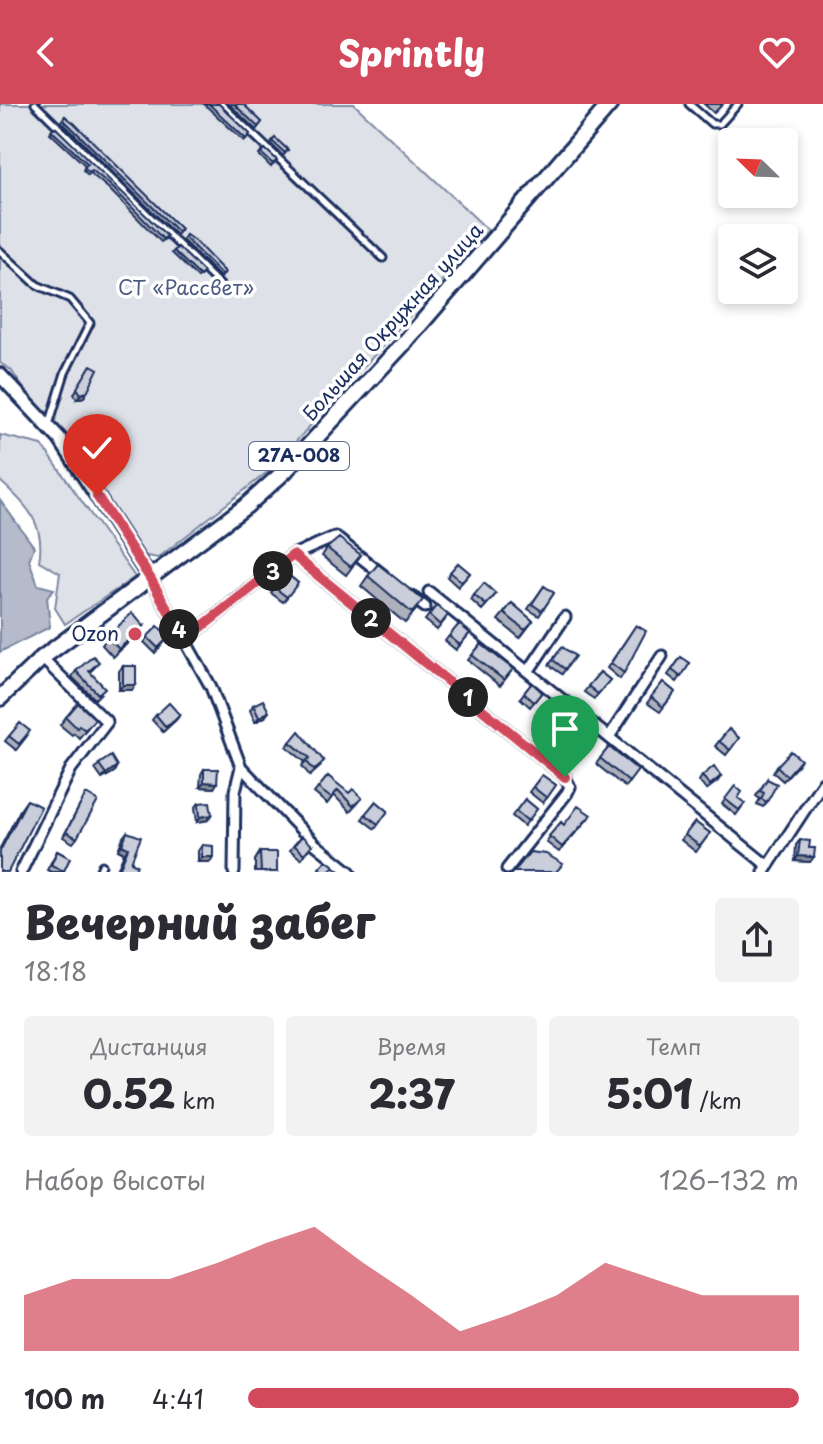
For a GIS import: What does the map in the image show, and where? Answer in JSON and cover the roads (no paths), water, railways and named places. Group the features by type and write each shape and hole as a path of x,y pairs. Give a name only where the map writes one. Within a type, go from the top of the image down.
{"main road":[{"name":"Большая Окружная улица","path":"0,698 42,658 150,578 285,471 405,342 610,104"}],"street":[{"path":"0,375 49,427 150,578 211,687 241,767 315,844 350,872"},
{"path":"185,640 293,555 335,537 391,581"},
{"path":"293,555 565,777 570,787 567,793 507,869"},
{"path":"402,590 425,607"},
{"path":"429,592 766,869 823,782"},
{"path":"528,672 565,617"},
{"path":"609,737 662,656"},
{"path":"21,872 71,769 104,727 106,718 42,658"},
{"path":"234,872 235,791 241,767"}],"lane":[{"path":"35,104 224,289"},
{"path":"221,104 383,258"},
{"path":"689,104 712,124 720,124 738,104"},
{"path":"0,251 37,285 70,299 90,323 65,373 49,427"},
{"path":"99,872 102,865"}],"water":[{"path":"0,500 34,547 29,560 38,585 54,589 47,597 50,627 0,652"}],"place":[{"name":"Ozon","path":"135,634"}],"park label":[{"name":"СТ «Рассвет»","path":"186,288"}]}
